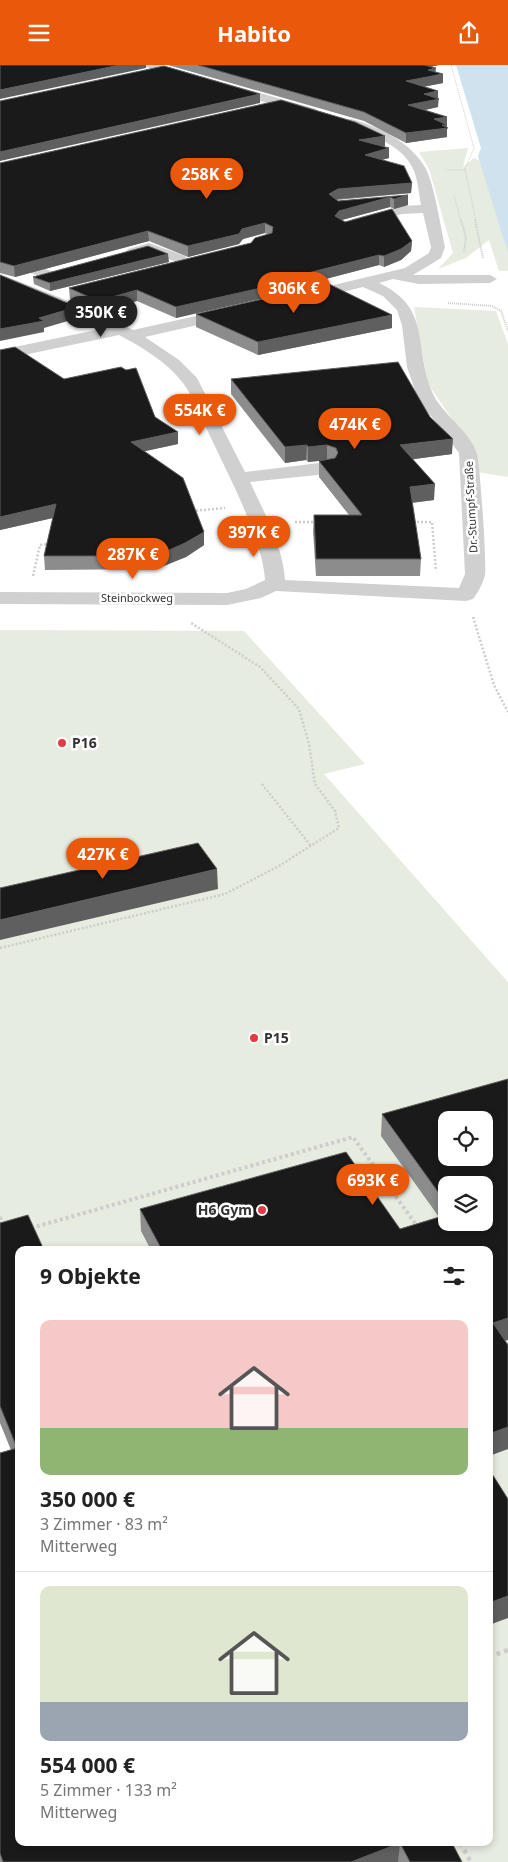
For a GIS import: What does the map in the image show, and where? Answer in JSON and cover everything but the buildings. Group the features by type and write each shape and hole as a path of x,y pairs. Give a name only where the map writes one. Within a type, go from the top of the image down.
{"street":[{"path":"148,69 165,69 331,117 379,134 408,153 420,170 422,195 438,247 436,255 421,267 395,276 290,300"},
{"path":"255,109 282,103"},
{"path":"344,226 385,207 402,210 422,195"},
{"path":"385,207 391,228"},
{"path":"121,255 149,247 186,261 165,270"},
{"path":"48,255 20,263 48,275"},
{"path":"6,281 48,275 66,270"},
{"path":"395,276 419,280 490,279"},
{"path":"6,281 122,330 165,357 190,380 265,538 277,573 271,585 466,595"},
{"name":"Dr.-Stumpf-Straße","path":"367,283 388,293 404,308 410,325 415,367 427,399 451,428 468,453 475,574 466,595"},
{"path":"47,298 71,293"},
{"path":"0,350 251,308"},
{"path":"0,355 122,330"},
{"path":"238,478 327,468"},
{"name":"Steinbockweg","path":"0,597 227,599 245,596 271,585"}],"path":[{"path":"451,65 474,148 466,169 484,260"},
{"path":"447,170 466,169"},
{"path":"444,303 492,306 501,311 508,331"},
{"path":"191,511 251,506"},
{"path":"295,522 324,522"},
{"path":"413,522 432,522 438,594"},
{"path":"28,598 40,545 50,544"},
{"path":"466,595 494,685 508,712"},
{"path":"0,948 225,894 279,867 339,828 335,811 315,784 309,744 299,709 260,667 201,631 190,621"},
{"path":"262,784 311,846"},
{"path":"27,1229 352,1137 423,1234"},
{"path":"0,1217 8,1234"},
{"path":"493,1656 508,1650"},
{"path":"462,1846 471,1862"}],"shaded area":[{"path":"468,148 463,167 474,158 481,162 508,254 508,271 499,271 489,240 466,258 438,269 453,253 429,169 419,152"},
{"path":"414,307 496,311 508,344 508,477 477,472 475,452 428,384"},
{"path":"0,630 244,631 365,764 324,774 508,982 508,1862 0,1862 0,1477 15,1766 15,1846 493,1846 493,1246 15,1246 15,1459 0,1423"}],"water":[{"path":"456,65 508,65 508,254 478,156 481,148"}],"place":[{"name":"P16","path":"62,743"},
{"name":"P15","path":"254,1038"},
{"name":"H6 Gym","path":"262,1210"}]}
